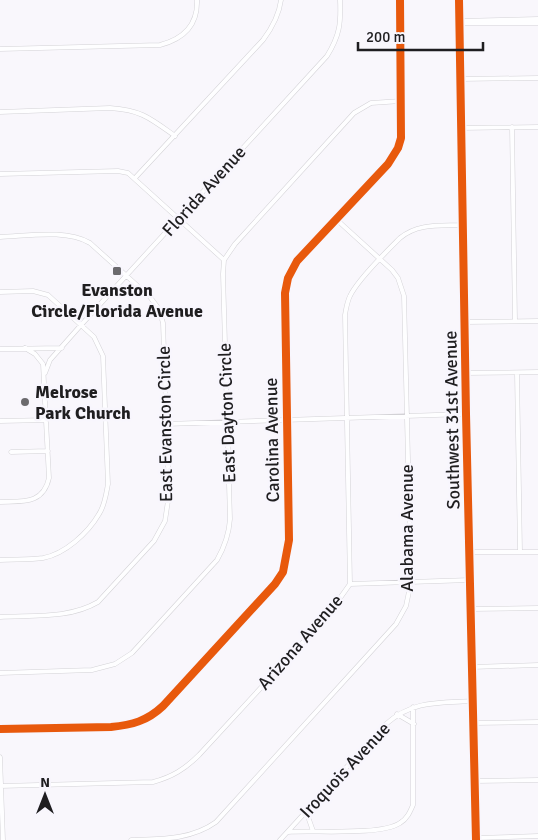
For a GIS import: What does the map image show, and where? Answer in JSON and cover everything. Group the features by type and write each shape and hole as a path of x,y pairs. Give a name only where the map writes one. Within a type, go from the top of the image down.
{"main road":[{"name":"Southwest 31st Avenue","path":"459,0 465,373 476,839"}],"street":[{"path":"0,49 160,45 180,38 186,33 195,16 197,0"},
{"path":"135,178 262,40 274,23 280,9 281,0"},
{"name":"Florida Avenue","path":"45,372 50,360 81,325 327,56 335,43 339,30 340,0"},
{"name":"Carolina Avenue","path":"0,729 128,725 148,718 163,706 274,584 282,572 289,540 285,293 288,278 297,261 337,220 393,156 401,138 400,0"},
{"path":"460,22 538,19"},
{"path":"460,22 538,23"},
{"path":"460,80 538,78"},
{"path":"0,174 118,171 128,173 224,260 235,244 354,113 371,103 401,101"},
{"path":"0,112 128,109 153,119 175,136"},
{"path":"461,128 538,126"},
{"path":"512,127 515,322"},
{"name":"Alabama Avenue","path":"131,840 192,836 208,829 396,624 406,606 411,582 404,296 398,278 337,220"},
{"name":"Arizona Avenue","path":"0,786 153,782 180,772 199,755 328,615 350,584 345,315 350,295 400,238 416,228 463,225"},
{"name":"East Evanston Circle","path":"0,237 66,234 90,243 150,297 159,309 163,323 169,503 165,522 154,541 98,602 90,607 67,614 0,617"},
{"name":"East Dayton Circle","path":"0,673 92,670 115,664 132,653 217,560 224,548 229,534 230,518 226,422 224,260"},
{"path":"0,292 40,292 48,295 94,337 102,356 108,484 106,498 99,514 79,538 67,548 43,558 0,560"},
{"path":"465,322 538,321"},
{"path":"0,502 30,501 37,498 47,486 49,478 45,372 40,359 25,348"},
{"path":"0,349 62,348"},
{"path":"517,372 520,552"},
{"path":"465,373 538,372"},
{"path":"166,424 466,414"},
{"path":"0,421 47,420"},
{"path":"11,452 48,451"},
{"path":"469,552 538,552"},
{"path":"350,584 470,580"},
{"path":"471,609 538,608"},
{"path":"472,667 538,666"},
{"name":"Iroquois Avenue","path":"280,840 397,714 424,704 473,701"},
{"path":"288,832 378,830 399,824 405,819 413,805 414,724 412,707"},
{"path":"397,714 414,724"},
{"path":"474,723 538,722"},
{"path":"0,757 3,840"},
{"path":"475,781 538,780"},
{"path":"306,811 313,830"},
{"path":"476,839 538,836"}],"cycle path":[{"path":"0,729 111,727 145,719 163,706 275,584 283,572 289,540 285,293 288,278 297,261 388,164 398,148 401,138 400,0"},
{"path":"459,0 476,840"}],"place":[{"name":"Evanston Circle/Florida Avenue","path":"117,271"},
{"name":"Melrose Park Church","path":"25,402"}]}
